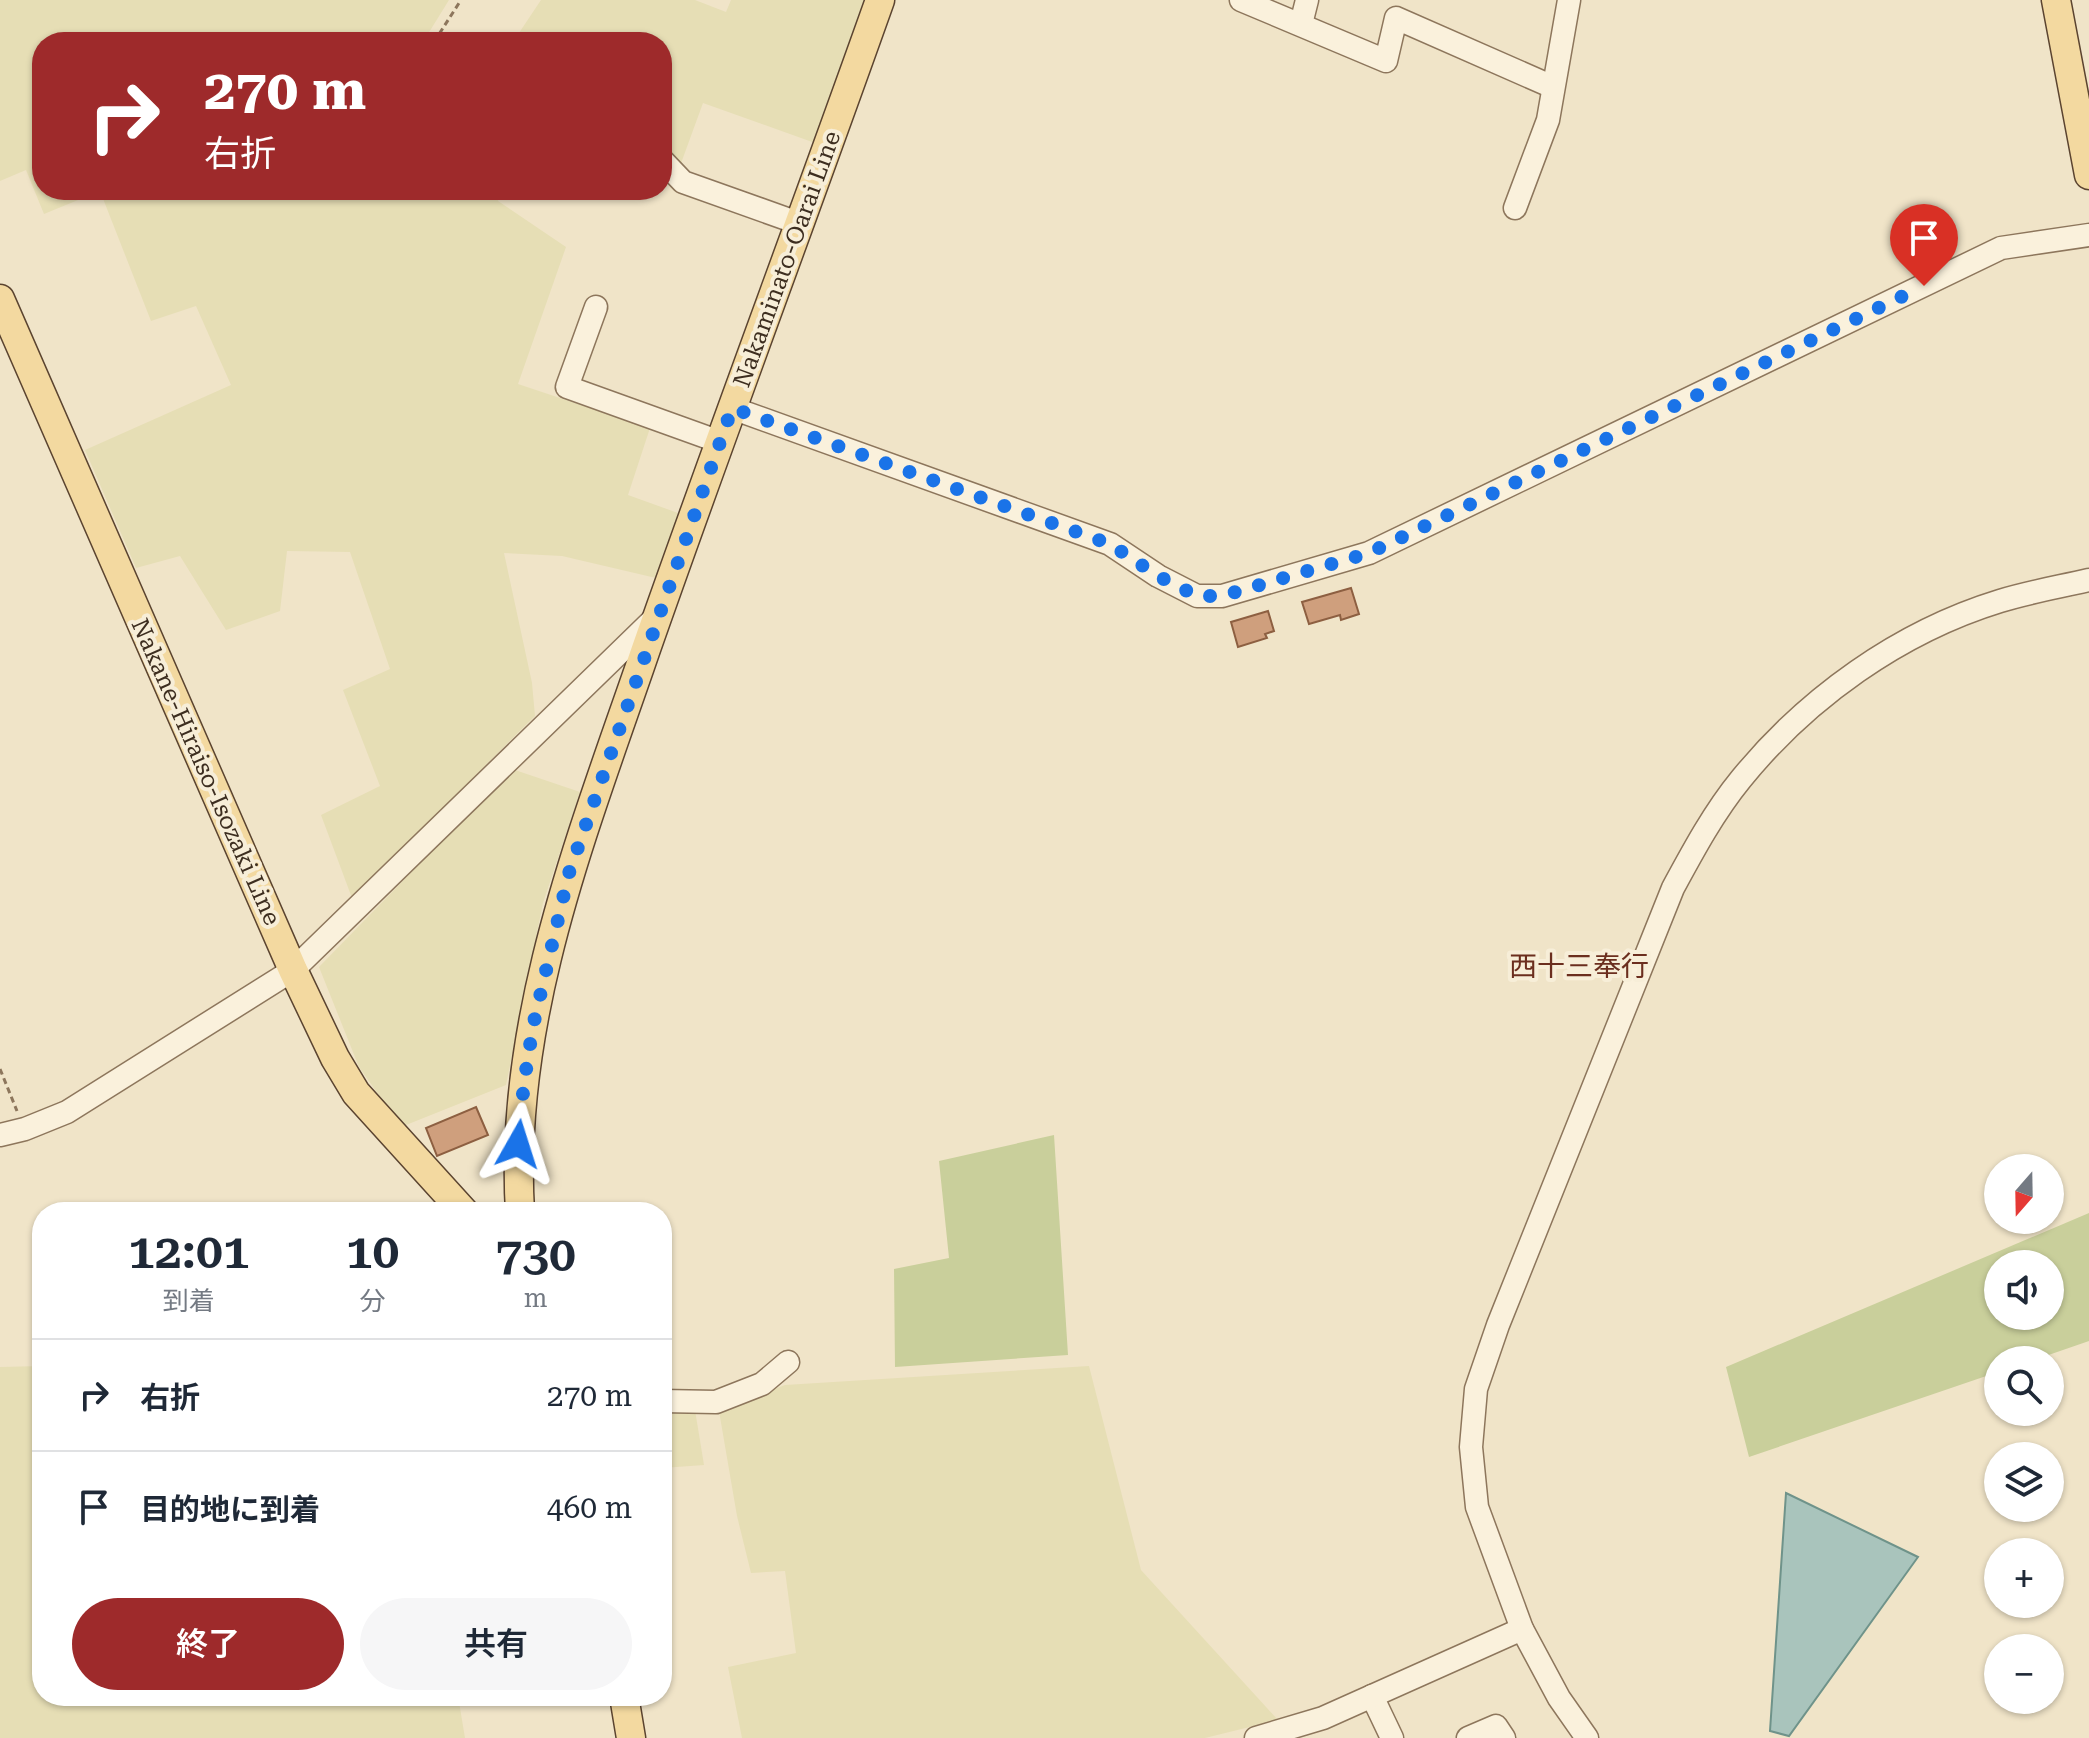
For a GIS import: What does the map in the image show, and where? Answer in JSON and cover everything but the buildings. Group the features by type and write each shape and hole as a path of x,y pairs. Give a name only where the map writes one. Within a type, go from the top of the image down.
{"main road":[{"name":"Nakaminato-Oarai Line","path":"520,1202 518,1144 524,1083 533,1026 569,873 658,615 880,0"},
{"path":"2056,0 2089,175"},
{"name":"Nakane-Hiraiso-Isozaki Line","path":"0,299 293,970 335,1058 356,1093 455,1202"},
{"path":"626,1706 631,1738"}],"street":[{"path":"1241,0 1386,61 1396,18 1553,87"},
{"path":"1301,24 1307,0"},
{"path":"1515,208 1548,120 1569,0"},
{"path":"672,170 683,182 801,224"},
{"path":"732,408 1110,544 1158,576 1197,596 1222,596 1369,553 2001,248 2089,235"},
{"path":"596,307 567,387 720,442"},
{"path":"1587,1738 1559,1698 1522,1629 1477,1507 1471,1447 1476,1389 1498,1325 1667,903 1699,840 1739,780 1779,736 1868,664 1903,642 1999,601 2089,580"},
{"path":"0,1135 25,1129 67,1112 293,970 658,615"},
{"path":"672,1401 716,1402 762,1384 788,1362"},
{"path":"1256,1738 1323,1718 1522,1629"},
{"path":"1372,1696 1392,1738"},
{"path":"1468,1738 1496,1726 1504,1738"}],"path":[{"path":"440,32 461,0"},
{"path":"0,1069 25,1129"}],"shaded area":[{"path":"0,0 449,0 429,32 32,32 32,185 26,170 0,181"},
{"path":"541,0 695,0 726,12 731,0 865,0 815,143 703,103 680,166 672,157 672,32 520,32"},
{"path":"38,200 78,200 44,214"},
{"path":"104,200 498,200 566,247 518,384 650,428 628,495 678,513 656,578 562,556 504,553 532,683 535,716 352,898 321,815 380,786 343,690 390,669 350,552 287,551 280,611 226,630 180,556 136,568 85,450 231,385 196,306 151,321"},
{"path":"512,769 580,792 543,903 506,1085 401,1127 359,1067 319,967"},
{"path":"32,1366 32,1706 460,1706 465,1738 0,1738 0,1367"},
{"path":"1089,1366 1141,1570 1278,1720 1205,1738 742,1738 728,1667 796,1653 785,1571 751,1573 737,1516 719,1411 785,1385"},
{"path":"695,1410 704,1465 672,1467 672,1411"}],"green space":[{"path":"1054,1135 1068,1355 895,1367 894,1269 949,1258 939,1161"},
{"path":"2089,1213 2089,1341 2064,1350 2064,1346 1984,1346 1984,1377 1749,1457 1726,1367 1984,1258 1984,1330 2064,1330 2064,1250 2002,1250 2040,1234 2064,1234 2064,1224"}],"water":[{"path":"1786,1493 1918,1557 1789,1736 1770,1731"}],"district":[{"name":"西十三奉行","path":"1579,966"}],"route":[{"path":"518,1144 533,1026 569,873 732,408 1070,528 1110,544 1158,576 1197,596 1222,596 1369,553 1924,286"}]}
